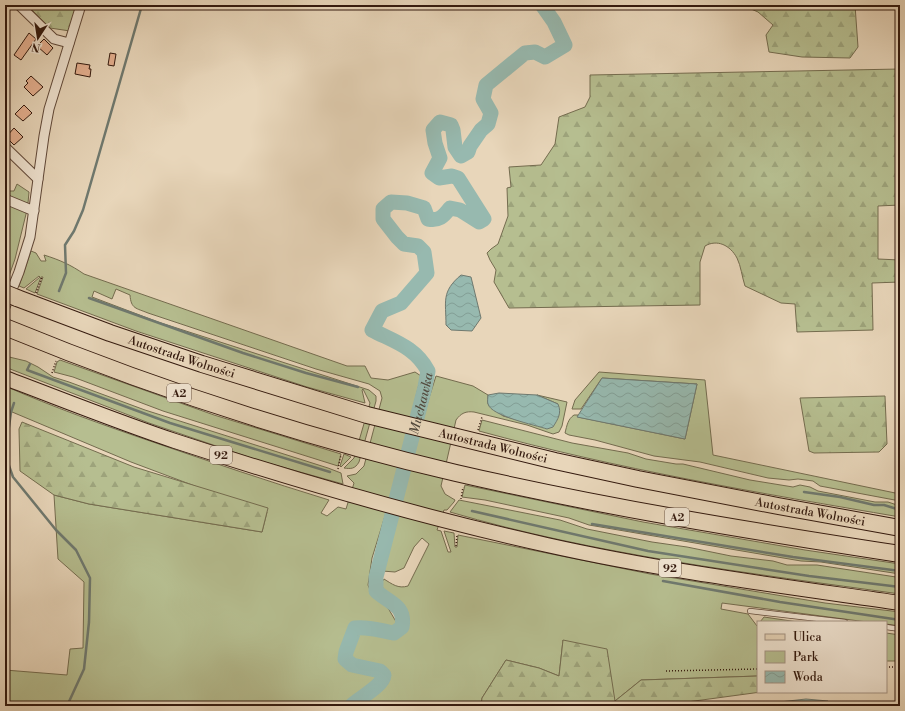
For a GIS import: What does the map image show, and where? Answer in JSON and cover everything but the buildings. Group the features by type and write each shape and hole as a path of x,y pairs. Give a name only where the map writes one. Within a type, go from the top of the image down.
{"highway":[{"name":"Autostrada Wolności","path":"9,299 78,321 195,362 367,415 463,439 646,480 900,528"},
{"name":"A2","path":"5,327 76,356 182,394 288,428 460,478 810,540 900,554"}],"main road":[{"name":"92","path":"5,378 173,440 344,494 442,519 547,545 623,560 741,580 900,603"}],"street":[{"path":"19,5 54,39 69,43"},
{"path":"9,299 30,237 49,109 81,5"},
{"path":"5,147 38,179"},
{"path":"5,199 34,211"}],"lane":[{"path":"750,611 836,621"},
{"path":"887,627 900,629"}],"path":[{"path":"35,295 42,277"},
{"path":"52,373 57,359"},
{"path":"460,478 461,498"},
{"path":"887,667 900,667"},
{"path":"666,671 757,669"}],"green space":[{"path":"27,5 76,5 70,31 50,28"},
{"path":"742,5 855,5 858,47 850,58 802,57 769,52 766,35 773,25 758,12"},
{"path":"900,69 900,205 878,206 878,259 900,260 900,282 872,283 873,330 797,332 795,304 781,303 745,286 740,264 734,253 723,244 719,243 705,246 700,262 700,305 509,308 494,282 496,270 487,253 498,244 508,216 507,188 511,187 509,167 541,165 555,144 559,117 585,107 590,97 590,75"},
{"path":"17,184 29,192 28,203 5,197 5,191 14,191"},
{"path":"5,203 27,210 15,259 5,287"},
{"path":"31,251 36,253 41,261 46,261 44,255 65,263 84,274 347,366 365,366 371,378 388,380 415,372 421,376 393,490 372,558 368,585 372,595 388,608 398,625 395,629 362,624 353,628 346,636 342,652 346,663 355,670 380,676 378,681 366,688 347,706 5,706 5,670 67,675 70,649 83,648 84,582 58,559 54,495 89,504 262,532 267,512 131,462 5,409 5,386 116,429 241,472 329,500 321,513 327,516 338,507 346,509 354,483 347,476 356,474 364,466 382,398 380,391 369,384 316,369 140,310 133,306 130,295 116,289 112,299 94,291 92,297 158,322 369,390 376,396 376,401 359,462 353,468 344,468 354,458 370,403 363,389 365,403 307,387 136,331 37,294 43,277 41,277 35,293 26,289 40,277 39,276 24,288 19,286"},
{"path":"5,356 26,361 53,377 145,410 328,468 341,473 343,484 257,460 149,423 5,367"},
{"path":"60,360 214,415 341,454 338,466 163,411 73,377 54,372 57,362"},
{"path":"599,372 705,380 713,455 900,494 900,501 820,486 813,481 768,478 700,462 654,456 565,433 570,418 574,415 578,415 578,417 685,439 697,384 602,378 581,409 572,409 575,400"},
{"path":"436,376 473,386 488,395 488,404 503,416 526,422 558,404 537,395 567,402 562,426 559,432 553,434 527,425 474,412 464,413 456,420 441,486 445,494 455,500 447,510 444,510 437,530 441,531 448,552 451,552 444,531 454,533 455,547 457,547 458,535 650,574 825,603 900,612 900,626 887,624 887,621 859,621 722,603 721,609 748,614 757,626 757,676 641,680 615,701 563,640 559,676 539,668 506,660 482,698 481,706 351,706 368,698 378,690 385,681 387,675 384,669 351,658 350,650 356,636 362,630 389,638 401,634 406,630 409,624 407,613 398,603 383,591 382,582 384,579 398,586 408,586 429,544 422,538 414,547 404,568 395,572 382,571"},
{"path":"885,396 887,444 879,452 814,453 809,451 800,398"},
{"path":"482,420 572,443 628,453 646,459 683,464 750,480 793,487 800,485 810,487 818,491 875,502 888,502 900,506 900,517 636,469 531,445 479,431"},
{"path":"22,422 134,467 268,508 262,532 89,504 54,495 20,471 19,429"},
{"path":"344,454 351,457 341,467 340,466"},
{"path":"465,485 643,522 805,550 900,564 900,574 821,562 801,561 589,525 569,518 485,500 462,497"},
{"path":"459,500 560,520 587,529 731,556 773,561 787,565 817,565 896,577 900,578 900,594 673,561 561,540 450,512"},
{"path":"764,617 791,621 761,621"},
{"path":"887,633 900,635 900,661 887,661"},
{"path":"563,640 607,649 615,701 641,680 757,676 757,693 687,702 687,706 481,706 482,698 506,660 539,668 559,676"}],"water":[{"path":"461,275 471,277 481,318 472,331 451,330 446,325 445,303 447,292"},
{"path":"602,378 697,384 685,439 577,417"},
{"path":"499,393 537,395 558,404 560,410 558,419 553,427 547,429 505,416 491,408 488,403 488,395"},
{"path":"806,699 828,701 833,706 755,706 762,704"}],"waterway":[{"path":"59,291 66,273 65,245 74,231 83,210 142,5"},
{"name":"Muchawka","path":"351,706 375,688 383,679 384,675 380,671 352,665 345,659 355,628 370,628 394,633 402,627 403,620 399,609 376,591 376,577 428,371 423,363 411,351 372,330 382,311 401,303 427,273 424,252 418,246 404,244 397,237 383,219 383,209 391,202 407,203 424,208 428,219 440,218 450,208 460,210 479,222 484,219 458,178 452,176 439,178 432,173 440,158 435,143 433,130 440,122 451,125 455,147 461,156 468,152 470,146 481,130 488,124 491,113 483,99 486,85 525,53 535,52 545,57 565,45 554,22 542,5"},
{"path":"89,298 243,353 306,373 358,387"},
{"path":"30,364 27,370 170,423 330,472"},
{"path":"14,403 11,412 6,448 8,463 13,477 56,530 76,550 90,578 89,622 84,669 67,706"},
{"path":"804,492 840,497 874,505 884,505 900,510"},
{"path":"472,511 648,551 809,576 900,587"},
{"path":"592,524 793,557 900,571"},
{"path":"663,581 780,602 900,620"}]}
